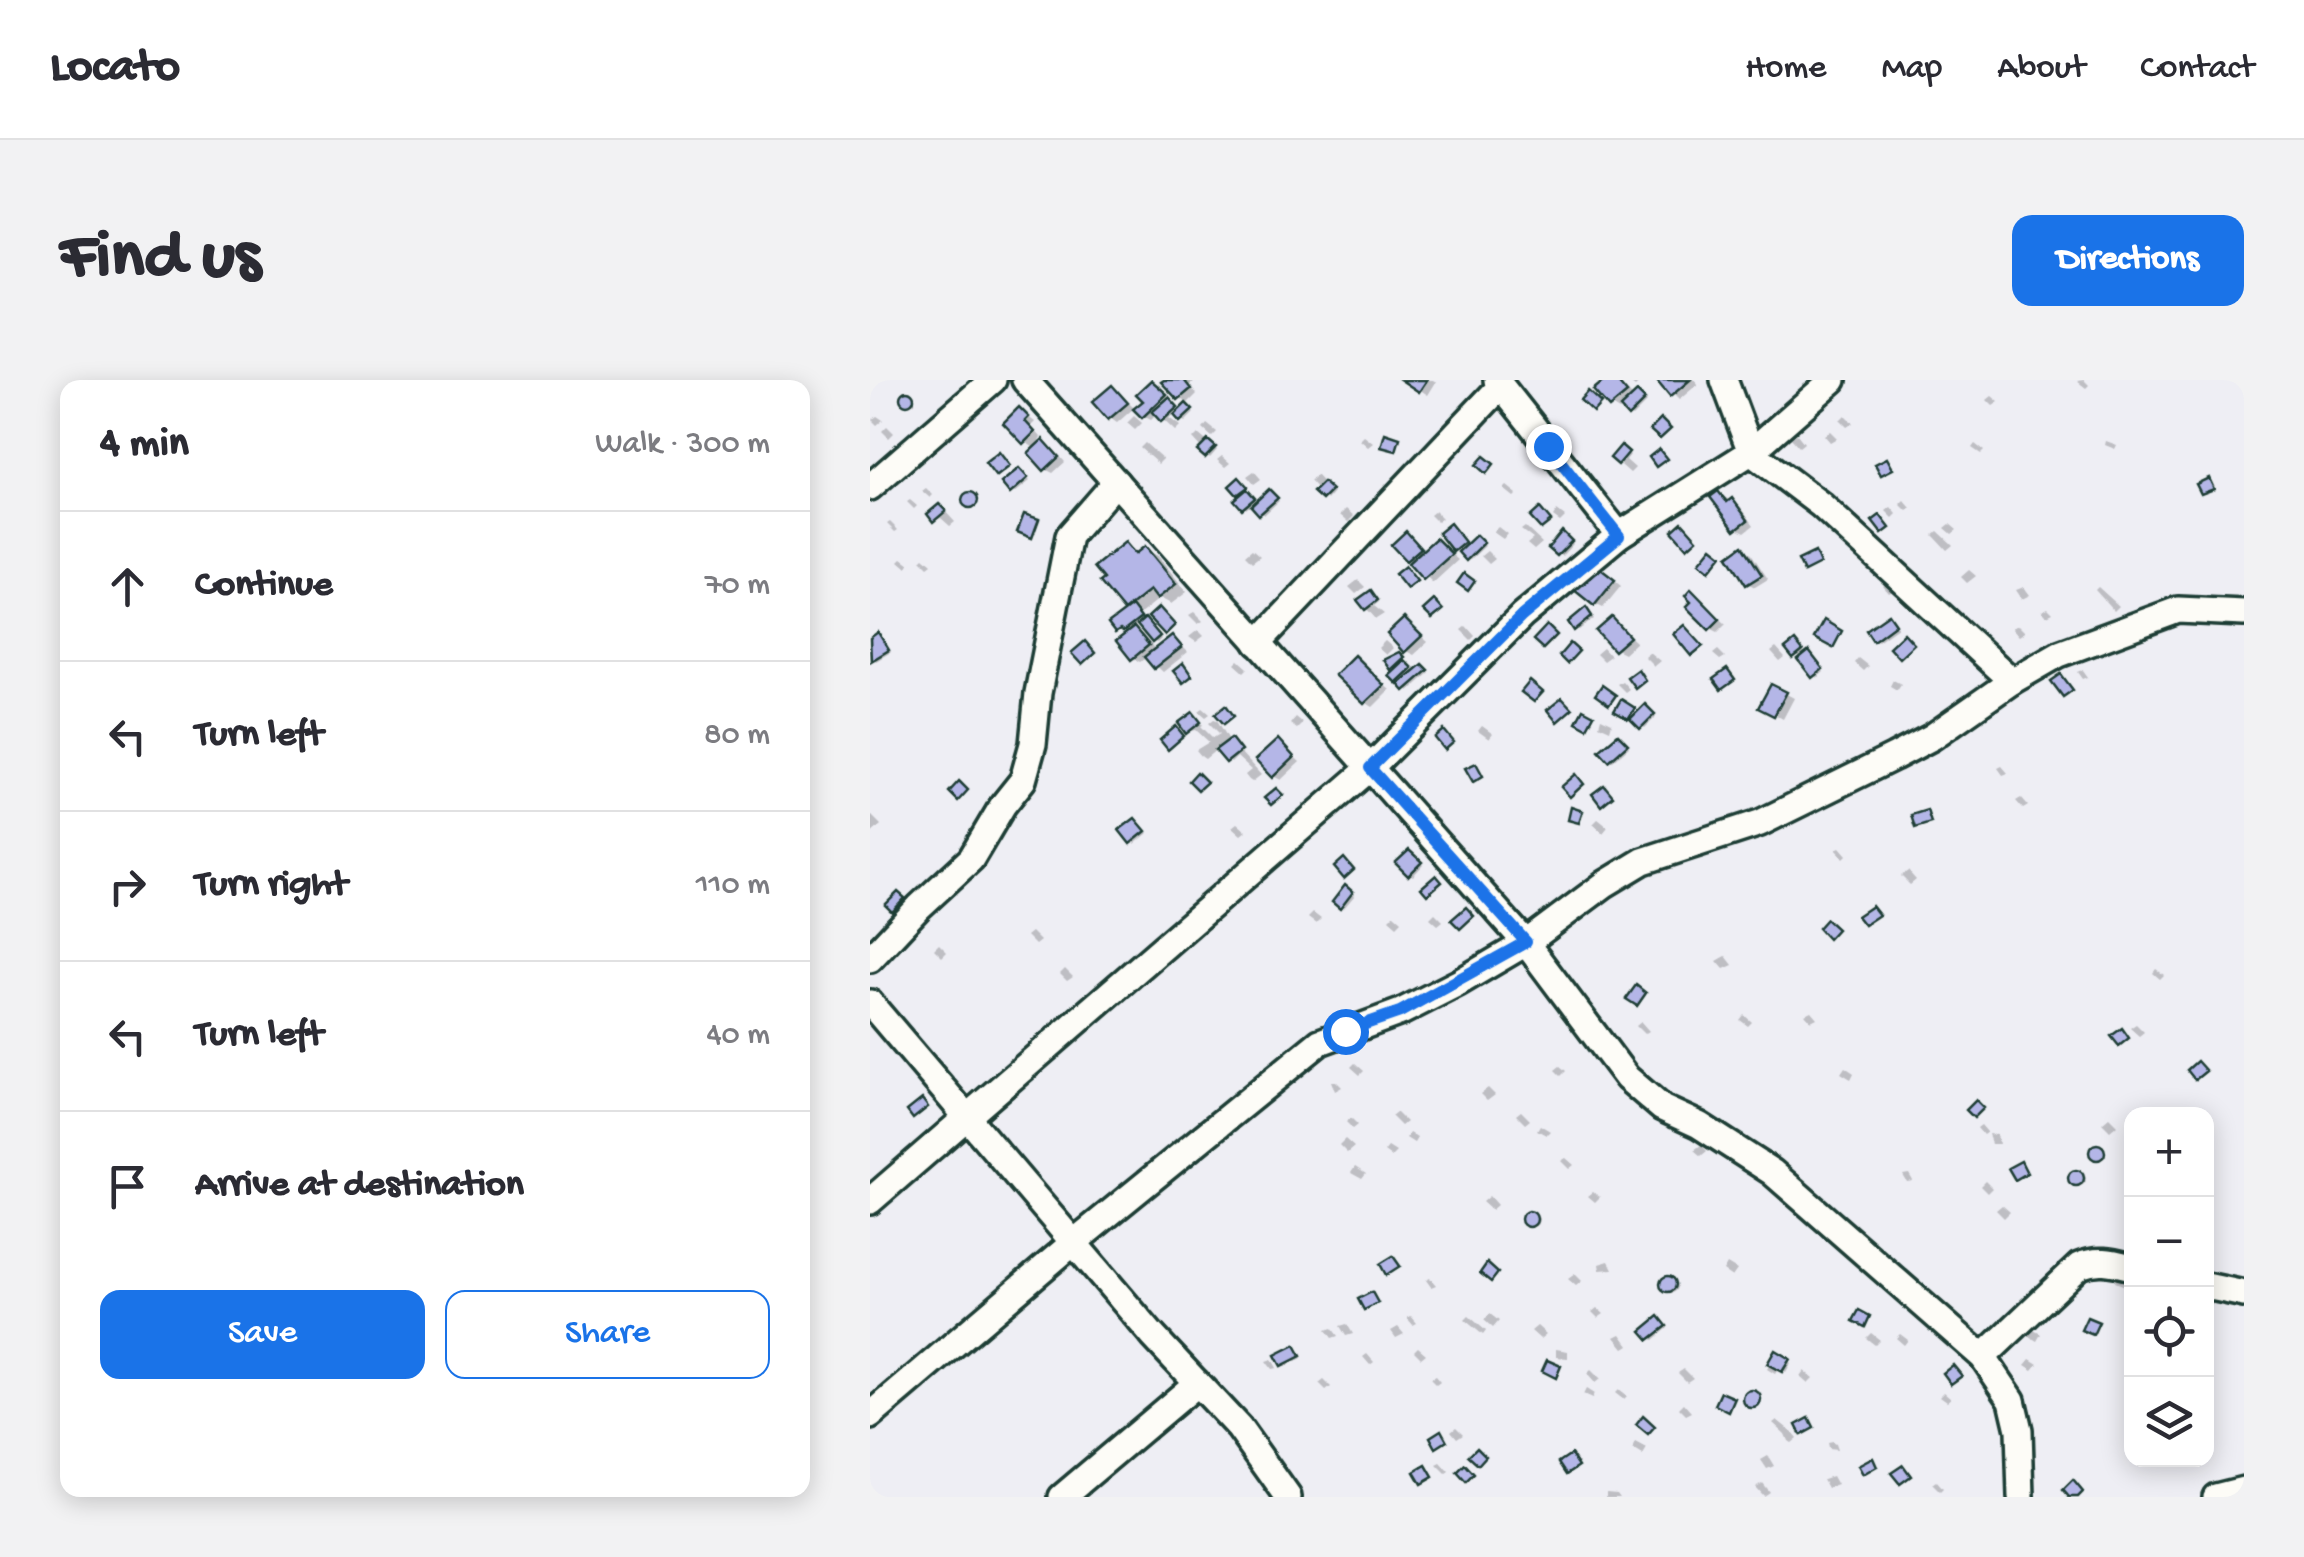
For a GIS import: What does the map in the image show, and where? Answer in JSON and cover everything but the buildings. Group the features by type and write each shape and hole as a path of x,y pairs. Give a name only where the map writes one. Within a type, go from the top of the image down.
{"street":[{"path":"874,476 993,380"},
{"path":"1024,380 1526,942 1627,1078 1662,1108 1699,1125 1772,1172 1983,1357 2012,1400 2019,1430 2022,1497"},
{"path":"1724,380 1751,452 1821,505 2012,681"},
{"path":"870,1202 1370,768 1522,616 1619,536 1751,452 1833,380"},
{"path":"1258,643 1499,383 1619,536"},
{"path":"870,959 918,907 971,859 1022,780 1033,744 1038,694 1069,536 1116,482"},
{"path":"870,1416 1320,1042 1400,1012 1526,942 1643,860 1760,823 1932,736 2058,654 2178,610 2244,613"},
{"path":"870,1003 1074,1243 1239,1428 1288,1497"},
{"path":"1983,1357 2079,1266 2091,1261 2124,1265"},
{"path":"2211,1287 2244,1294"},
{"path":"1062,1497 1197,1384"},
{"path":"2216,1497 2244,1490"}],"route":[{"path":"1345,1031 1400,1012 1526,942 1370,768 1522,616 1619,536 1548,446"}]}
